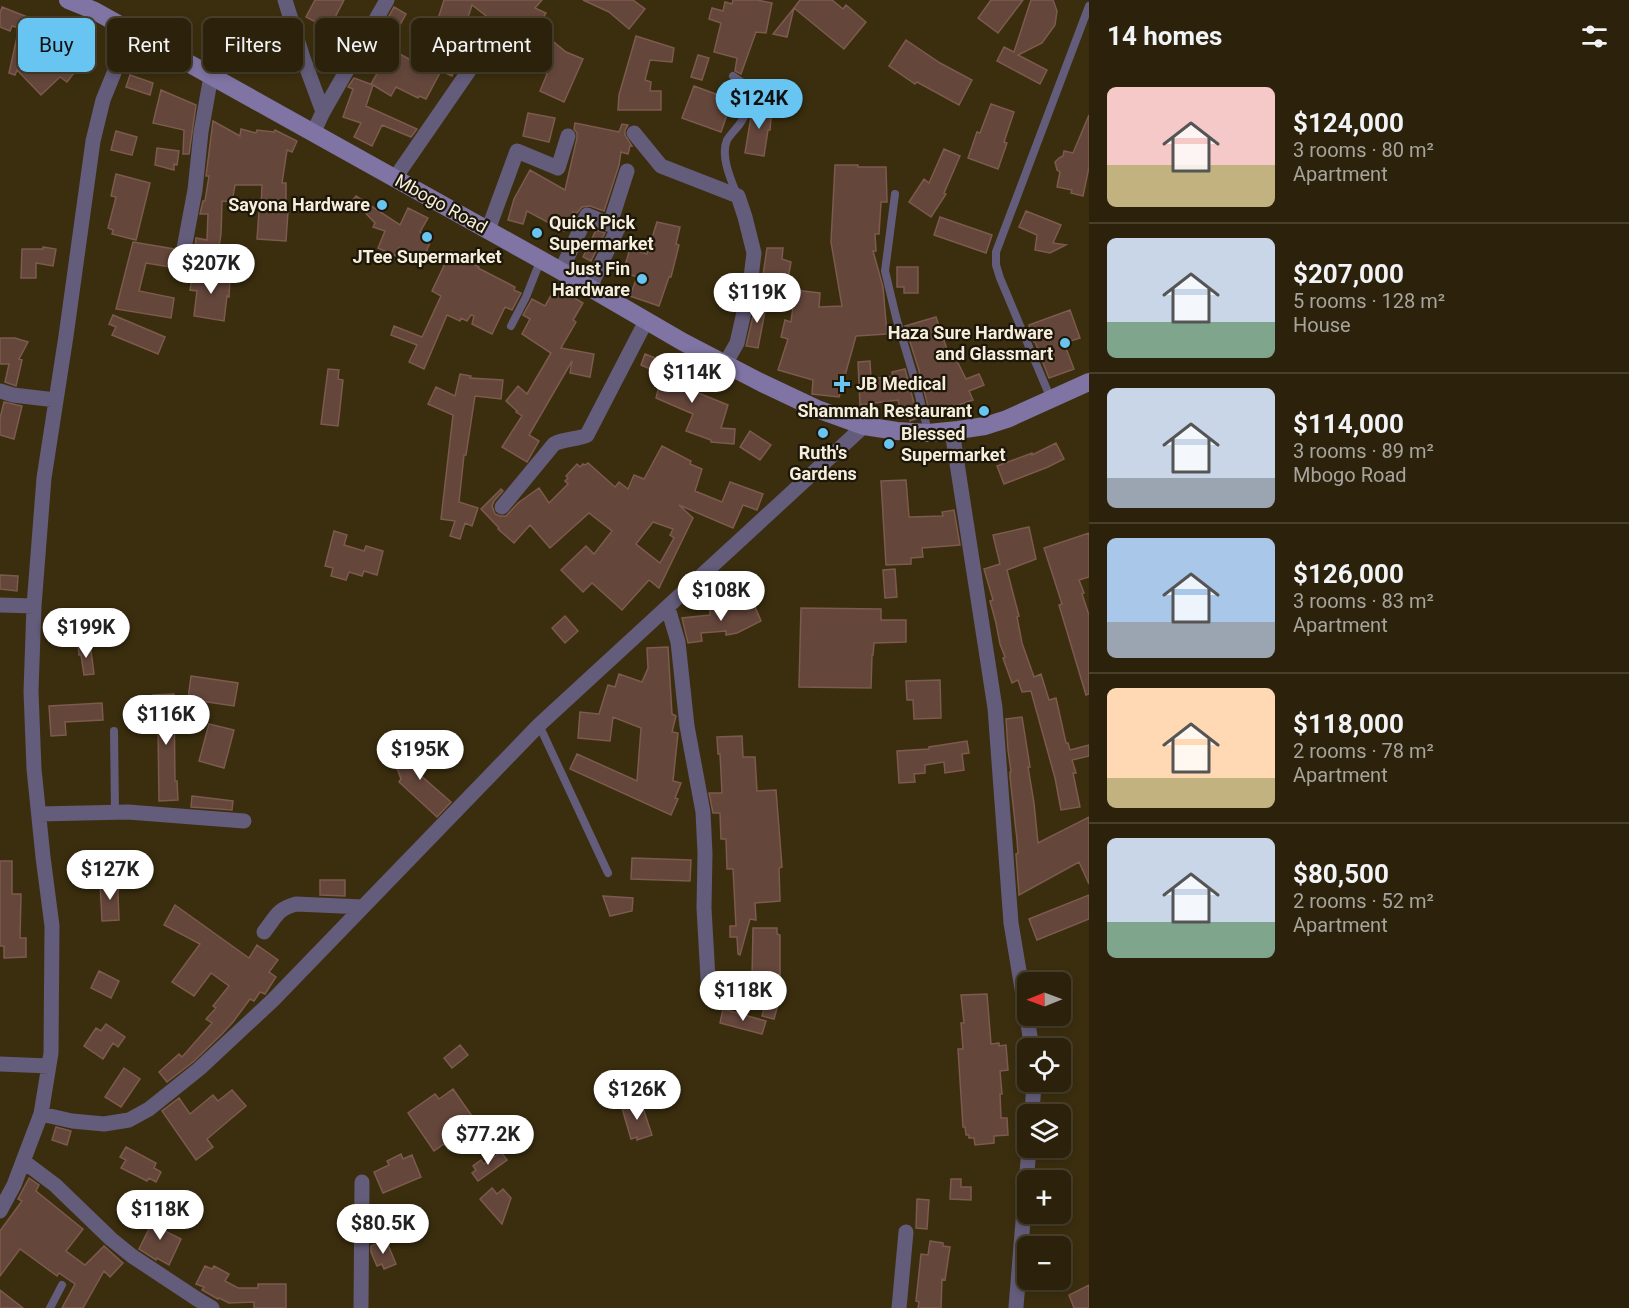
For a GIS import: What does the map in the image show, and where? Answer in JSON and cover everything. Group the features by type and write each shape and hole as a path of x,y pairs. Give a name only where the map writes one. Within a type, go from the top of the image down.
{"main road":[{"name":"Mbogo Road","path":"68,0 107,18"},
{"name":"Mbogo Road","path":"191,65 543,260 683,342 818,409 864,426 928,433 985,426 1007,419 1089,382"}],"street":[{"path":"285,0 323,112"},
{"path":"314,133 323,112 387,0"},
{"path":"0,1211 14,1185 41,1114 51,1053 52,926 34,769 31,691 34,606 44,477 93,141 103,100 114,72"},
{"path":"395,178 468,72"},
{"path":"183,254 195,190 201,132 211,76"},
{"path":"634,133 661,166 738,196 754,253 750,286 737,343 725,364"},
{"path":"488,230 517,151 558,168 568,136"},
{"path":"610,224 627,171"},
{"path":"561,271 587,215 618,228 590,287"},
{"path":"502,507 554,444 587,435 646,321"},
{"path":"0,391 13,395 56,399"},
{"path":"41,1114 72,1121 104,1124 129,1120 149,1109 199,1068 273,1000 539,725 864,426"},
{"path":"952,430 995,708 1011,923 1030,1038"},
{"path":"0,604 34,606"},
{"path":"668,608 678,642 687,726 703,812 704,909 709,996"},
{"path":"39,814 128,812 244,821"},
{"path":"264,932 279,911 296,904 363,907"},
{"path":"0,1065 49,1066"},
{"path":"1016,1307 1028,1158"},
{"path":"23,1161 55,1185 132,1256 213,1308"},
{"path":"361,1308 362,1182"},
{"path":"899,1308 906,1232"}],"lane":[{"path":"1051,399 1000,278 996,265 996,252 1089,6"},
{"path":"733,76 743,83 751,95 747,111 727,141 725,155 738,196"},
{"path":"895,194 885,271 928,433"},
{"path":"511,326 543,260"},
{"path":"539,725 608,873"},
{"path":"114,731 115,812"},
{"path":"50,1308 62,1285"}],"building":[{"path":"315,0 344,0 335,18 315,18 315,22 306,17"},
{"path":"444,0 542,0 535,8 546,13 543,18 489,18 472,5 468,18 438,18"},
{"path":"583,0 633,0 645,9 629,29 609,12"},
{"path":"733,0 757,0 772,3 766,33 756,32 741,74 735,71 737,58 714,52 721,23 709,19 712,8 723,11 725,2 732,4"},
{"path":"800,0 832,0 843,9 846,5 866,22 844,49 794,8"},
{"path":"991,0 1023,0 998,33 978,18"},
{"path":"1031,0 1053,0 1057,11 1055,25 1042,43 1018,55 1047,70 1040,84 997,61 1004,47 1014,52"},
{"path":"2,7 30,18 18,18 18,28 12,26 10,31 0,27"},
{"path":"394,7 406,14 399,26 399,18 388,18"},
{"path":"794,8 787,37 773,34"},
{"path":"18,32 18,71 15,75 9,73"},
{"path":"636,36 674,48 672,62 650,60 645,80 651,82 650,91 661,91 661,110 618,110 619,95"},
{"path":"552,40 566,52 583,59 564,102 540,91 547,74 545,72 552,72"},
{"path":"906,40 940,63 972,80 959,105 917,82 915,84 889,66"},
{"path":"399,53 411,60 411,72 440,72 426,99 419,96 418,98 396,87 391,96 371,84 378,72 399,72"},
{"path":"698,55 709,58 702,80 691,77"},
{"path":"19,72 75,72 67,82 60,77 41,95"},
{"path":"130,75 153,83 150,95 126,87"},
{"path":"354,78 373,85 366,106 417,129 411,137 382,125 372,146 354,137 361,123 343,117 353,89 348,87"},
{"path":"694,86 732,100 721,132 682,118"},
{"path":"161,90 196,105 189,154 183,154 184,130 153,123"},
{"path":"991,104 1014,112 998,169 968,158 977,132 980,133"},
{"path":"755,105 772,106 770,130 768,130 764,156 745,153"},
{"path":"528,113 555,118 549,142 523,136"},
{"path":"1089,115 1089,167 1083,196 1071,193 1072,190 1057,187 1060,172 1055,162 1063,156 1064,151 1073,153"},
{"path":"213,121 240,136 241,129 256,133 257,130 274,132 275,130 297,141 292,152 287,150 282,183 286,183 286,212 288,212 286,241 257,239 262,185 235,185 232,202 222,201 218,252 195,248 196,238 207,240 208,214 200,214 203,201 205,201 209,176 206,176"},
{"path":"575,123 619,132 622,124 628,125 625,135 632,146 628,154 621,152 604,211 590,206 582,207 577,213 573,212 564,231 527,211 523,224 508,220 514,199 530,170 565,190 577,138"},
{"path":"116,131 137,137 132,155 111,150"},
{"path":"157,148 179,151 174,170 155,165"},
{"path":"944,149 960,156 944,193 946,194 931,217 909,202 924,179 929,183"},
{"path":"835,165 886,167 887,202 881,202 879,234 875,234 876,251 873,251 883,287 887,334 856,336 839,397 812,394 813,380 778,370 788,339 781,337 785,320 791,322 795,290 820,293 819,307 842,306 831,242"},
{"path":"116,174 150,183 136,240 112,234 113,230 108,228 116,197 111,196"},
{"path":"356,196 400,225 408,208 428,218 420,232 432,238 423,259 399,248 396,256 378,248 385,231 373,227 375,223 353,200"},
{"path":"1026,211 1061,225 1053,243 1066,245 1050,253 1035,250 1037,235 1019,227"},
{"path":"940,217 992,235 986,253 934,235"},
{"path":"657,222 680,227 676,244 679,245 671,277 669,277 659,306 630,296 637,277 623,272 630,249 647,254"},
{"path":"596,230 605,233 591,261 583,257"},
{"path":"133,242 174,249 176,268 146,263 139,291 174,298 171,318 116,309"},
{"path":"43,247 56,249 53,266 36,263 36,278 21,278 22,249 43,249"},
{"path":"767,248 783,248 782,259 791,262 786,290 762,282"},
{"path":"451,251 515,287 514,290 521,293 512,310 505,307 492,334 472,324 474,316 471,315 467,321 461,318 460,321 447,315 424,369 409,362 417,345 391,335 394,326 422,337 441,296 432,291"},
{"path":"897,267 918,267 918,293 904,293 904,287 897,287"},
{"path":"193,272 230,276 224,321 194,316 197,291 190,290"},
{"path":"556,287 583,303 573,320 576,322 561,348 594,354 590,377 570,373 572,361 529,435 539,441 527,462 502,447 522,416 506,401 518,386 527,394 551,353 522,334 530,319 523,315 532,299 545,306"},
{"path":"757,299 767,301 758,348 746,346"},
{"path":"1070,310 1080,338 1064,343 1074,369 1049,378 1028,330 1029,325"},
{"path":"113,315 165,337 158,354 112,335 116,327 109,324"},
{"path":"936,317 949,355 953,353 966,379 979,374 984,385 969,391 973,400 930,414 905,326"},
{"path":"0,338 15,338 28,342 19,359 22,360 16,386 5,382 9,364 0,364"},
{"path":"645,354 680,368 674,383 728,405 721,428 735,429 734,444 711,442 711,440 686,431 693,414 656,398 662,374 641,365"},
{"path":"870,361 871,379 893,376 892,372 905,369 918,418 910,421 910,410 901,412 898,400 860,405 858,362"},
{"path":"328,369 339,370 338,379 343,380 338,426 321,424"},
{"path":"460,374 471,376 470,378 503,380 501,399 475,396 466,455 464,455 459,502 478,508 472,526 465,523 460,539 450,536 455,521 441,519 453,415 428,404 436,387 455,396"},
{"path":"4,402 22,406 14,439 0,435 0,418"},
{"path":"750,431 771,445 760,460 740,447"},
{"path":"1056,443 1064,459 1004,484 997,466 1032,453 1032,455"},
{"path":"662,446 702,469 695,491 722,502 730,482 763,494 757,510 743,505 733,528 679,505 693,518 659,588 649,580 622,610 592,583 583,592 561,570 586,546 594,554 612,531 589,513 550,548 530,525 514,543 481,509 501,489 503,491 492,506 495,514 500,516 506,516 518,503 539,488 549,503 568,484 565,481 568,478 566,476 577,464 580,467 588,463 615,487 619,482 628,489 634,475 644,479","holes":["653,522 673,529 670,535 674,538 660,563 636,544"]},
{"path":"906,480 909,517 943,516 942,512 954,510 960,545 922,548 923,557 911,558 911,564 886,565 881,481"},
{"path":"1029,527 1036,559 1007,570 1019,616 1017,617 1022,643 1034,677 1041,674 1049,700 1056,698 1066,743 1070,750 1089,745 1089,756 1072,760 1080,807 1061,810 1055,778 1031,691 1022,692 1018,680 1012,683 1003,658 1005,657 990,601 993,600 984,569 1000,564 993,535"},
{"path":"334,531 347,535 344,545 364,551 366,546 383,551 377,575 364,571 362,576 349,572 346,580 331,576 333,568 325,566"},
{"path":"1089,533 1089,577 1079,580 1089,615 1089,694 1086,695 1059,605 1062,604 1044,548"},
{"path":"895,569 897,597 885,598 883,570"},
{"path":"0,575 18,576 17,591 0,589"},
{"path":"753,602 761,621 737,633 726,635 726,631 701,633 702,641 688,643 682,618 710,615 710,609 727,609"},
{"path":"801,608 881,609 881,620 906,620 906,642 874,643 871,688 799,687"},
{"path":"565,616 578,631 565,643 552,628"},
{"path":"90,643 94,674 84,675 78,645"},
{"path":"668,647 672,714 676,716 672,732 678,733 673,781 681,783 675,798 678,799 671,815 570,769 577,754 637,781 641,728 613,717 610,741 578,738 580,712 599,714 608,685 615,687 619,674 642,682 648,668 647,648"},
{"path":"191,676 238,683 234,706 188,699"},
{"path":"940,680 941,718 914,719 913,700 907,700 906,681"},
{"path":"174,694 175,781 177,781 178,800 159,801 158,729 154,729 153,695"},
{"path":"102,703 103,720 65,722 66,735 51,736 49,706"},
{"path":"1022,717 1038,843 1089,817 1089,884 1079,862 1019,895 1016,854 1018,853 1006,719"},
{"path":"209,724 234,730 224,768 199,761"},
{"path":"742,736 743,757 755,757 757,791 776,790 782,867 779,868 780,901 755,903 756,920 750,919 740,955 738,954 737,937 730,937 730,926 736,926 733,869 727,869 726,839 721,839 720,813 713,813 709,793 722,793 717,737"},
{"path":"967,741 969,753 962,754 964,770 945,773 944,762 925,765 925,773 914,774 915,782 899,783 897,751 929,749 929,747"},
{"path":"423,742 429,752 410,766 451,802 437,817 399,782 401,779 393,757 410,751"},
{"path":"192,796 233,801 232,810 191,807"},
{"path":"632,858 691,860 690,881 631,879"},
{"path":"0,861 12,861 12,894 21,894 20,938 26,938 26,957 4,958 4,946 0,946"},
{"path":"320,880 345,880 345,896 320,895"},
{"path":"100,882 119,884 119,920 102,921"},
{"path":"1089,895 1089,919 1037,940 1029,919"},
{"path":"603,896 633,898 632,911 610,916"},
{"path":"175,905 249,958 257,945 278,960 269,972 276,977 265,994 260,992 254,1001 250,999 222,1034 193,1062 167,1082 159,1072 179,1054 182,1057 212,1023 206,1019 216,1008 213,1006 229,986 211,973 194,996 172,982 200,944 164,925"},
{"path":"753,928 777,928 777,934 780,935 780,980 752,978"},
{"path":"99,971 119,981 111,998 91,988"},
{"path":"987,994 991,1044 1006,1045 1008,1070 1000,1071 1002,1094 1000,1094 1001,1118 1007,1118 1008,1135 994,1136 994,1143 975,1145 974,1138 966,1135 965,1127 963,1127 958,1049 963,1049 961,1023 964,1023 961,995"},
{"path":"767,998 779,1001 774,1019 762,1016"},
{"path":"723,1009 766,1021 762,1034 720,1023"},
{"path":"106,1024 125,1037 118,1047 113,1043 103,1059 84,1046 96,1028 101,1031"},
{"path":"460,1045 468,1055 452,1068 444,1058"},
{"path":"124,1068 140,1079 121,1107 105,1097"},
{"path":"453,1089 474,1119 472,1121 480,1133 471,1139 473,1142 460,1151 456,1146 449,1150 444,1144 434,1151 408,1113 435,1094 439,1099"},
{"path":"232,1090 246,1106 207,1139 213,1147 196,1160 162,1111 179,1098 190,1114 213,1095 218,1101"},
{"path":"641,1102 652,1135 637,1140 637,1137 631,1139 622,1108"},
{"path":"56,1127 71,1131 67,1145 52,1140"},
{"path":"126,1147 156,1163 154,1168 161,1172 156,1182 149,1178 147,1181 121,1168 126,1160 120,1157"},
{"path":"501,1152 507,1160 478,1181 472,1173 476,1170 473,1166 481,1160 484,1164"},
{"path":"401,1154 403,1159 412,1155 421,1177 383,1193 374,1172 389,1165 387,1161"},
{"path":"29,1178 39,1185 36,1191 83,1229 66,1251 85,1265 104,1246 123,1263 110,1277 104,1271 83,1308 62,1308 75,1284 59,1273 57,1276 20,1249 0,1276 0,1231 22,1201 18,1199"},
{"path":"951,1179 961,1179 961,1187 971,1187 971,1200 950,1199"},
{"path":"492,1188 497,1194 503,1189 511,1198 502,1224 480,1199"},
{"path":"917,1199 929,1200 927,1229 916,1228"},
{"path":"157,1213 169,1219 163,1230 181,1239 169,1265 139,1249"},
{"path":"386,1240 396,1264 384,1269 382,1264 377,1266 371,1246"},
{"path":"930,1241 943,1243 943,1246 950,1247 945,1280 942,1279 941,1308 918,1308 919,1302 916,1301 921,1254 928,1255"},
{"path":"205,1266 212,1269 214,1266 229,1274 225,1281 238,1288 258,1288 258,1284 286,1284 286,1308 254,1308 254,1302 229,1303 218,1299 202,1290 204,1287 196,1284"},
{"path":"1089,1285 1089,1308 1074,1308 1069,1295"},
{"path":"0,1290 23,1308 0,1308"}],"place":[{"name":"Sayona Hardware","path":"382,205"},
{"name":"Quick Pick Supermarket","path":"537,233"},
{"name":"JTee Supermarket","path":"427,237"},
{"name":"Just Fin Hardware","path":"642,279"},
{"name":"Haza Sure Hardware and Glassmart","path":"1065,343"},
{"name":"JB Medical","path":"842,384"},
{"name":"Shammah Restaurant","path":"984,411"},
{"name":"Ruth's Gardens","path":"823,433"},
{"name":"Blessed Supermarket","path":"889,444"}]}
